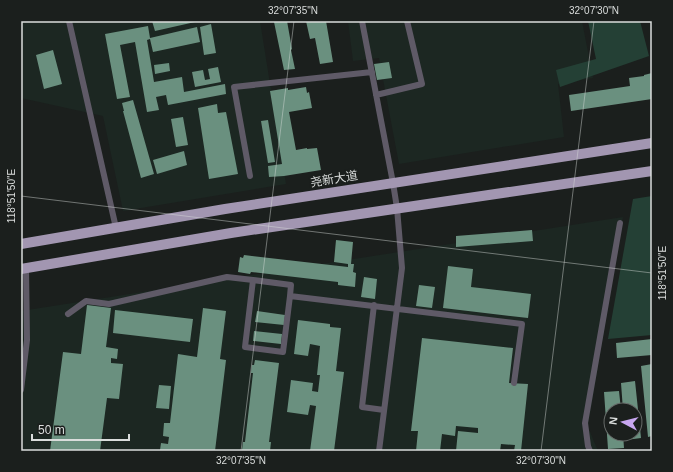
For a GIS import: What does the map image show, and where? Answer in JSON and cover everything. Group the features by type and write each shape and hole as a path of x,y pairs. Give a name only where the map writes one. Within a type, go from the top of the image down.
{"main road":[{"name":"尧新大道","path":"21,244 225,209 652,143"},
{"path":"24,269 231,232 652,171"}],"lane":[{"path":"69,21 116,228"},
{"path":"362,21 393,183 397,208 402,268 379,451"},
{"path":"376,95 422,84 407,21"},
{"path":"250,176 234,87 372,72"},
{"path":"590,451 585,424 620,223"},
{"path":"21,390 27,340 24,269"},
{"path":"68,314 86,301 109,304 227,277 254,280 291,285 283,352 245,347 254,280"},
{"path":"290,296 522,324 514,383"},
{"path":"374,306 362,407 384,410"}],"shaded area":[{"path":"21,21 260,21 286,184 123,211 103,116 21,98"},
{"path":"348,21 582,21 593,78 558,84 564,137 399,164 379,58 353,61"},
{"path":"623,217 588,427 598,451 21,451 21,311"}],"green space":[{"path":"588,21 640,21 649,56 560,87 556,70 596,59"},
{"path":"652,196 652,335 608,339 633,199"}],"building":[{"path":"152,21 195,21 195,22 155,31"},
{"path":"287,21 295,69 284,70 274,22"},
{"path":"306,21 326,21 333,62 320,64 315,38 310,39"},
{"path":"211,24 216,53 204,55 200,27"},
{"path":"148,26 150,38 197,27 200,42 153,52 150,39 147,40 154,82 182,77 184,92 225,84 226,94 168,105 166,95 156,97 159,110 147,112 135,42 120,45 130,97 117,99 105,34"},
{"path":"53,50 62,84 44,89 36,55"},
{"path":"389,62 392,78 377,80 374,64"},
{"path":"169,63 170,71 155,74 154,65"},
{"path":"218,67 221,82 195,87 192,72 203,70 205,80 210,79 208,69"},
{"path":"652,73 652,99 571,111 569,95 630,86 629,78 644,76"},
{"path":"306,87 307,93 309,92 312,108 289,112 296,150 317,148 321,170 269,177 268,166 282,164 270,91"},
{"path":"133,100 154,174 141,178 122,103"},
{"path":"217,104 218,113 226,112 238,174 209,179 198,108"},
{"path":"183,117 188,145 176,147 171,119"},
{"path":"268,120 275,162 268,163 261,121"},
{"path":"184,151 187,165 157,174 153,160"},
{"path":"532,230 533,241 456,247 456,236"},
{"path":"336,240 353,242 351,264 354,264 353,272 356,273 355,287 338,285 338,282 251,272 250,274 238,272 240,257 243,258 244,255 348,267 348,264 334,262"},
{"path":"448,266 473,269 471,287 531,294 528,318 443,308"},
{"path":"364,277 377,279 375,299 361,297"},
{"path":"419,285 435,287 432,308 416,306"},
{"path":"87,305 111,308 106,347 118,349 117,359 111,358 111,363 123,364 119,399 107,398 100,451 50,451 63,352 81,354"},
{"path":"203,308 226,311 220,359 226,360 215,451 160,450 161,443 168,444 169,437 163,436 164,423 170,423 178,354 197,357"},
{"path":"115,310 193,319 190,342 113,333"},
{"path":"257,311 285,315 284,325 255,322"},
{"path":"298,320 330,324 330,327 341,328 336,371 344,372 334,451 310,451 316,406 310,405 308,415 287,412 291,380 313,383 312,391 318,392 320,375 317,375 320,346 310,344 308,356 294,354"},
{"path":"254,331 282,334 281,344 253,341"},
{"path":"422,338 513,348 509,383 528,384 521,451 514,451 515,445 501,444 500,451 456,451 458,431 478,433 478,428 456,426 455,436 442,434 440,451 416,451 418,431 411,431"},
{"path":"652,339 652,355 617,358 616,343"},
{"path":"255,360 279,363 269,442 271,442 270,451 242,450 243,442 245,442 253,373 251,373 252,365 254,365"},
{"path":"652,364 652,436 648,437 641,366"},
{"path":"635,381 637,402 622,402 621,383"},
{"path":"159,385 171,386 169,409 156,408"},
{"path":"619,391 620,402 605,402 604,392"},
{"path":"608,442 624,442 624,448 608,449"}]}
